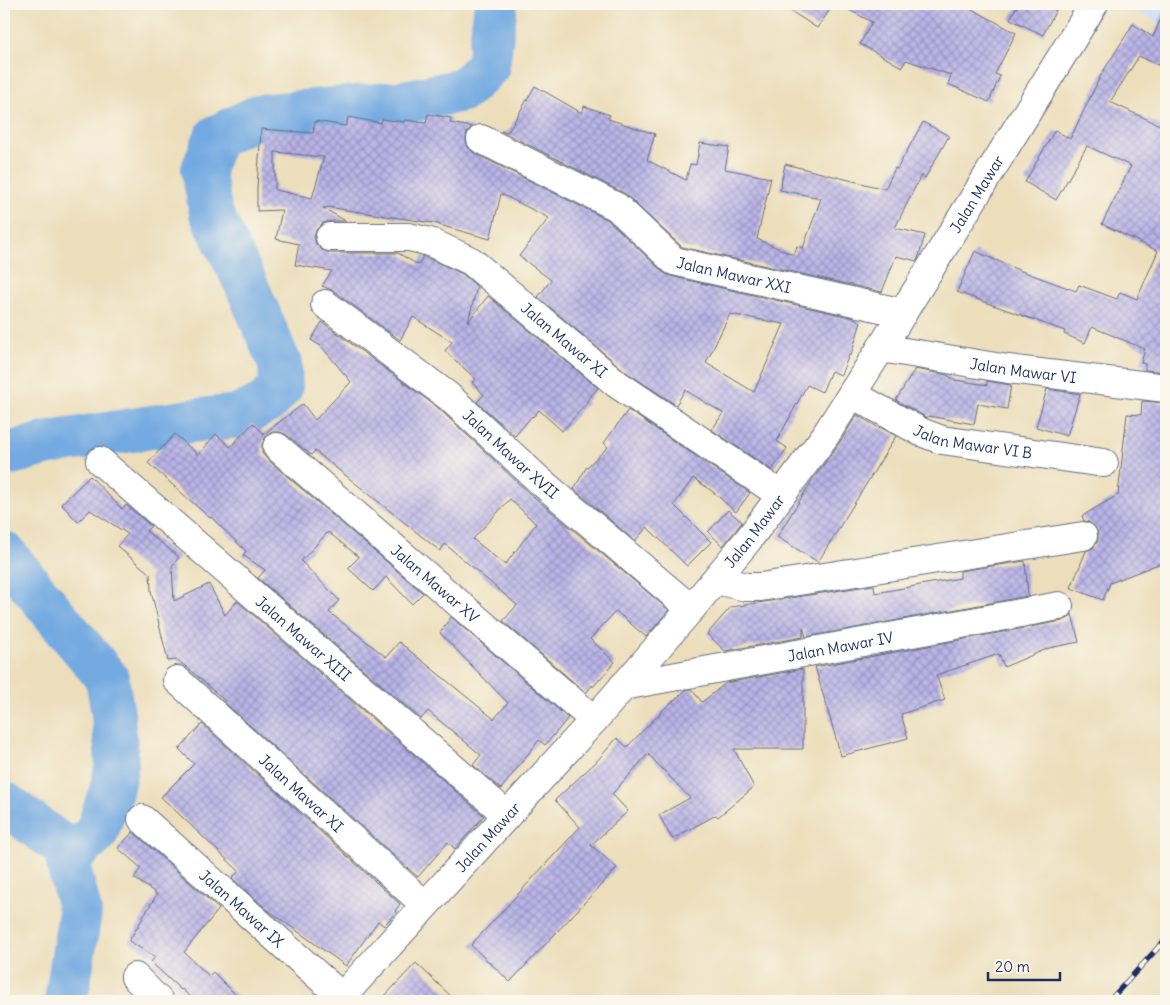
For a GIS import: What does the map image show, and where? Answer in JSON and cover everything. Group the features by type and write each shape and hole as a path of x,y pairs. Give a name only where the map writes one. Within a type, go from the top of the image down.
{"street":[{"name":"Jalan Mawar","path":"340,999 594,720 716,580 748,540 825,436 1094,4"},
{"name":"Jalan Mawar XXI","path":"481,139 616,207 674,262 903,313"},
{"name":"Jalan Mawar XI","path":"330,237 409,237 430,242 471,262 617,384 781,495"},
{"name":"Jalan Mawar XVII","path":"325,304 448,396 539,480 691,609"},
{"name":"Jalan Mawar VI","path":"881,348 1008,369 1166,388"},
{"name":"Jalan Mawar VI B","path":"852,394 921,432 942,440 1104,463"},
{"name":"Jalan Mawar XV","path":"277,447 594,720"},
{"name":"Jalan Mawar XIII","path":"100,461 507,815"},
{"path":"716,580 746,587 761,587 1083,536"},
{"name":"Jalan Mawar IV","path":"623,686 1059,606"},
{"name":"Jalan Mawar XI","path":"177,680 425,905"},
{"name":"Jalan Mawar IX","path":"142,819 340,999"},
{"path":"135,977 160,1001"}],"shaded area":[{"path":"1135,4 1166,4 1166,26 1132,9"}],"building":[{"path":"780,4 834,4 817,28"},
{"path":"838,4 963,4 1016,33 995,74 1000,76 989,102 948,84 951,75 906,60 902,67 860,44 872,22"},
{"path":"1018,4 1059,4 1043,35 1010,19"},
{"path":"1166,7 1166,69 1139,56 1110,102 1166,128 1166,372 1145,370 1145,364 1141,363 1145,349 1092,327 1085,343 1064,334 1065,331 957,292 975,251 1016,269 1076,291 1079,285 1117,299 1120,292 1137,299 1158,251 1102,224 1131,166 1087,146 1056,200 1025,182 1055,130 1070,139 1101,75 1133,24 1153,37"},
{"path":"535,86 582,113 584,106 610,115 608,119 655,134 647,160 686,180 690,164 696,165 700,143 729,147 725,169 771,178 757,239 794,255 797,246 803,248 821,198 780,190 785,164 885,189 895,168 897,169 923,122 949,136 925,178 921,175 895,228 925,235 917,261 896,256 882,292 682,247 624,193 501,131 508,132"},
{"path":"428,114 451,118 450,123 472,127 467,132 466,140 468,147 474,153 608,220 663,272 670,276 854,318 861,322 851,355 849,355 841,375 831,371 822,392 807,385 777,441 787,448 772,470 712,430 723,413 685,390 676,405 626,372 538,297 551,280 519,256 549,218 501,194 490,239 439,224 327,207 323,208 346,221 323,223 316,230 314,237 316,244 322,250 330,253 398,253 418,265 423,256 463,274 477,287 468,322 488,296 598,388 562,431 539,410 515,436 477,402 484,395 472,382 476,379 445,351 452,342 413,317 400,340 334,291 322,286 332,271 295,265 299,244 276,239 282,210 257,211 261,129 313,133 315,121 346,126 348,117 381,123 382,119 426,123","holes":["275,152 324,157 312,198 275,190","730,314 784,324 754,392 706,363"]},
{"path":"322,322 437,407 528,492 669,610 646,637 616,611 590,639 615,662 586,693 503,621 517,605 445,544 440,551 315,451 311,455 287,435 280,432 272,432 266,436 262,445 262,453 267,459 423,593 412,604 386,577 373,591 348,568 359,557 328,532 301,561 339,600 329,612 386,657 399,642 494,719 508,703 440,633 451,617 568,718 545,745 539,740 501,789 473,765 481,755 428,711 421,719 258,578 265,570 243,555 246,551 211,517 148,463 175,434 198,455 216,434 230,447 253,423 264,434 303,404 315,420 351,382 321,346 311,340","holes":["510,499 536,524 505,565 473,539"]},
{"path":"915,369 947,375 955,380 987,385 987,381 1011,385 1007,409 978,404 974,424 928,416 927,418 896,400"},
{"path":"1047,389 1080,394 1067,436 1036,427"},
{"path":"1142,401 1166,403 1166,561 1110,583 1103,600 1071,588 1086,551 1093,548 1098,541 1095,527 1089,522 1084,521 1082,516 1118,495 1127,414 1141,415"},
{"path":"628,410 750,493 736,512 712,491 693,478 674,505 711,542 687,566 647,527 635,541 574,489 586,468 608,447 604,443"},
{"path":"857,415 896,436 818,562 777,537 813,479"},
{"path":"90,476 122,509 126,505 151,526 146,531 179,557 172,566 174,601 209,584 225,615 237,601 484,816 455,849 448,842 418,877 188,668 176,660 168,661 151,591 150,574 117,546 128,534 90,510 78,522 61,504"},
{"path":"728,510 742,522 723,546 708,532"},
{"path":"1025,561 1028,596 806,637 803,628 803,637 725,651 707,634 731,607 874,585 875,593 960,578 960,571"},
{"path":"1072,614 1079,642 1049,648 1004,667 999,654 936,675 945,700 901,714 908,738 841,756 815,667 1062,621 1069,618"},
{"path":"803,669 803,749 734,749 754,787 718,817 716,815 672,839 659,815 690,798 648,754 612,794 628,811 591,845 617,868 510,982 471,945 580,827 555,800 596,762 617,738 627,747 665,708 686,690 691,689 702,702 726,683"},
{"path":"202,724 400,904 384,926 378,921 346,966 265,908 232,878 239,871 161,797 194,764 179,749"},
{"path":"133,832 219,909 184,952 209,976 213,972 242,1001 195,1001 151,962 155,957 129,941 157,894 134,878 141,868 118,848"},
{"path":"416,963 456,1001 380,1001"}],"waterway":[{"path":"4,455 49,443 190,421 240,416 267,402 281,387 280,364 246,284 211,213 203,169 216,137 259,116 399,103 463,90 488,66 496,4"},
{"path":"4,553 107,678 113,714 117,764 111,791 96,834 67,859"},
{"path":"4,803 64,847 80,912 66,1001"}],"railway":[{"path":"1109,1001 1166,939"}]}
